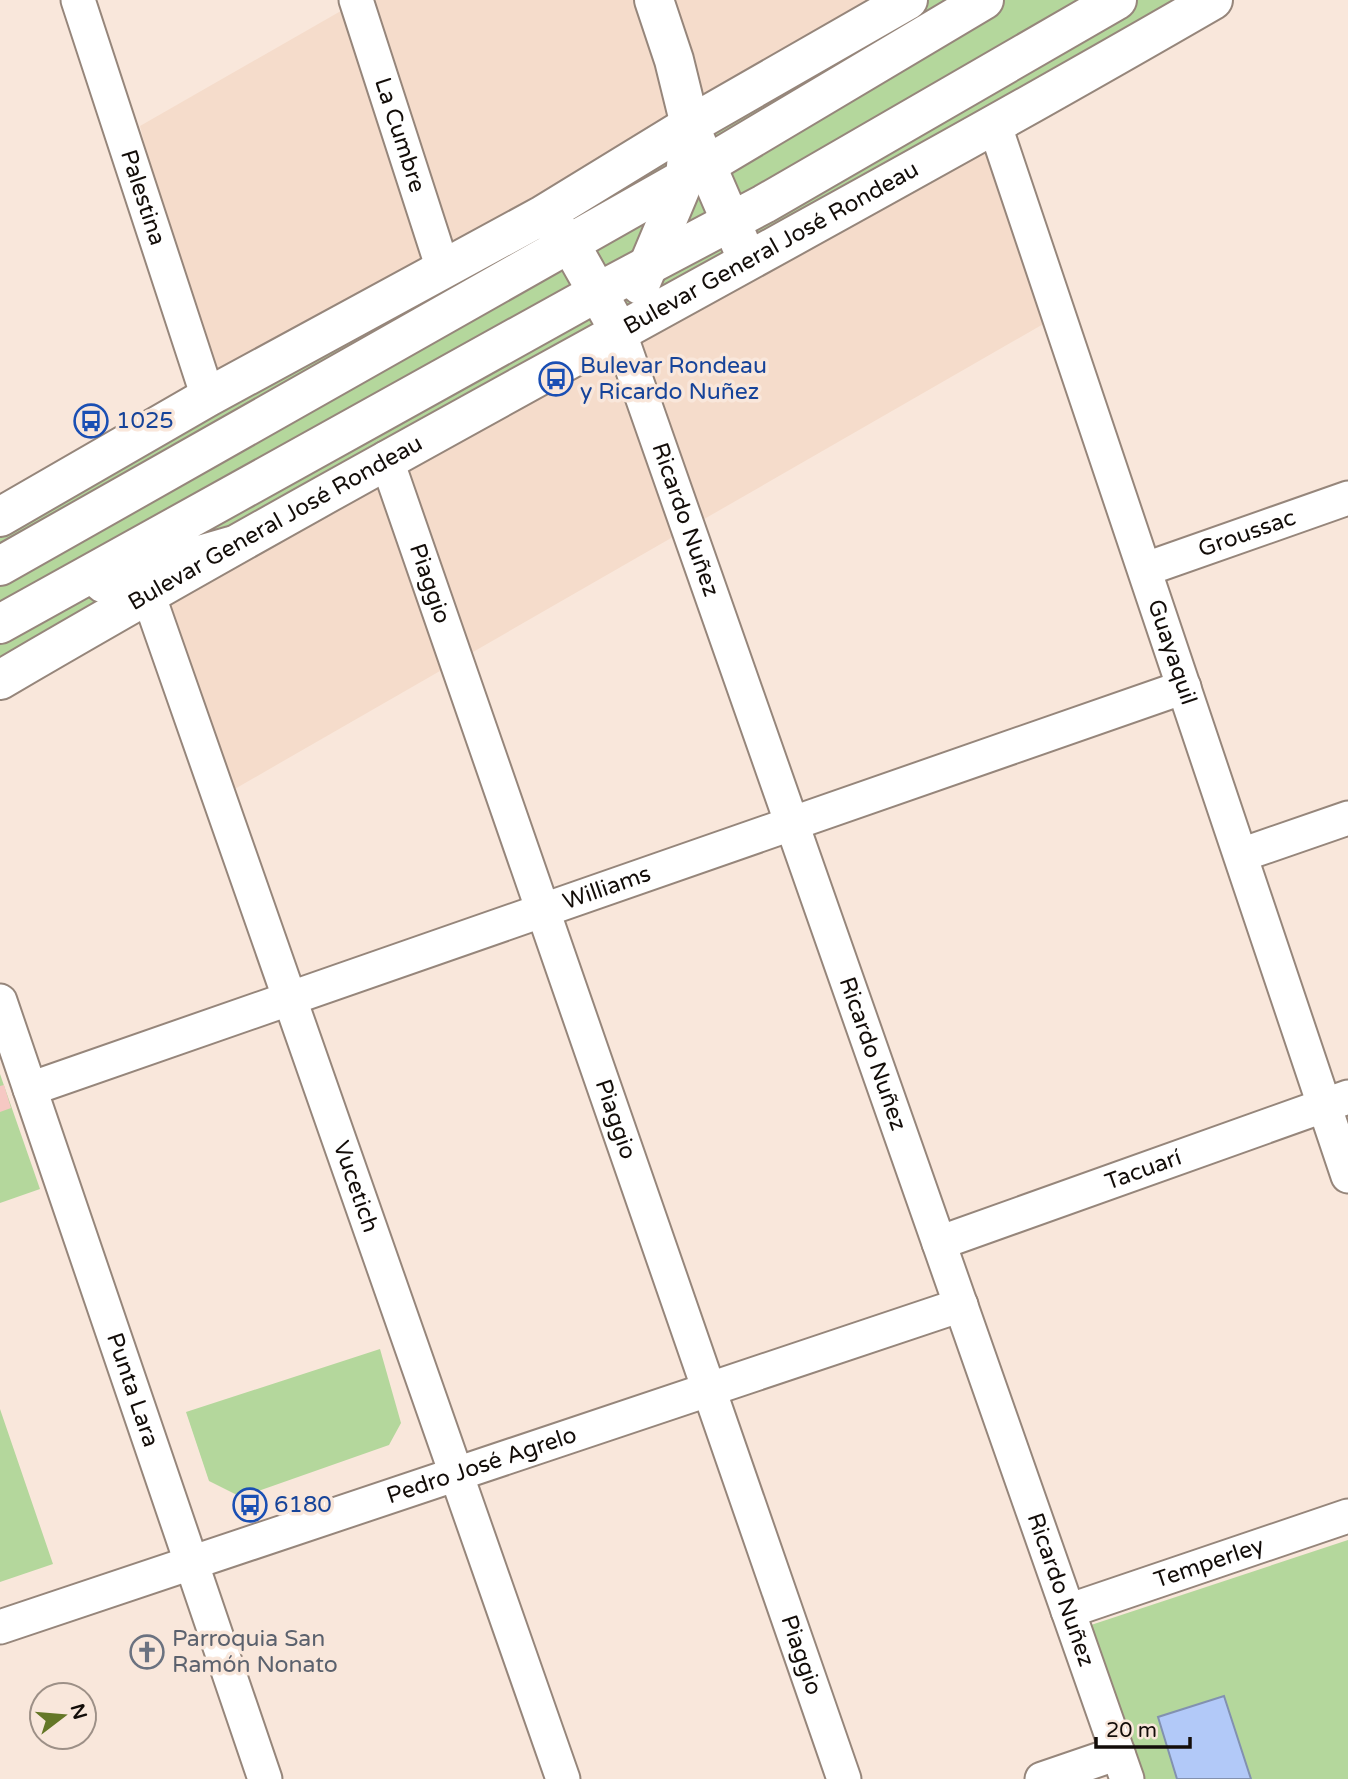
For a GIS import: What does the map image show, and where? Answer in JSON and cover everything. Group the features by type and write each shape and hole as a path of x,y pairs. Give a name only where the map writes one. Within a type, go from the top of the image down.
{"main road":[{"path":"654,0 674,60 690,125 696,172 732,222 748,260"},
{"path":"0,566 556,228 690,125 908,0"},
{"path":"0,517 208,397 443,269 556,228 696,172 984,0"},
{"name":"Bulevar General José Rondeau","path":"0,624 598,292 732,222 1117,0"},
{"name":"Bulevar General José Rondeau","path":"0,680 386,458 995,126 1213,0"},
{"path":"619,331 696,172"},
{"path":"556,228 598,292 619,331"},
{"path":"37,602 231,546"}],"street":[{"name":"Palestina","path":"78,0 208,397"},
{"name":"La Cumbre","path":"356,0 443,269"},
{"name":"Guayaquil","path":"995,126 1241,855 1336,1101 1348,1177"},
{"name":"Ricardo Nuñez","path":"619,331 1123,1766"},
{"name":"Piaggio","path":"386,458 844,1779"},
{"name":"Groussac","path":"1146,569 1348,498"},
{"name":"Vucetich","path":"148,594 563,1779"},
{"name":"Williams","path":"30,1089 1184,687"},
{"path":"1241,855 1348,818"},
{"name":"Punta Lara","path":"0,1001 265,1779"},
{"name":"Tacuarí","path":"939,1242 1336,1101"},
{"name":"Pedro José Agrelo","path":"0,1628 961,1305"},
{"name":"Temperley","path":"1068,1611 1348,1517"},
{"path":"1042,1779 1123,1766"}],"shaded area":[{"path":"360,0 1212,0 995,126 1059,315 219,798 148,594 208,397 140,126"}],"green space":[{"path":"908,0 1213,0 0,680 0,517"},
{"path":"0,1074 40,1189 0,1203"},
{"path":"380,1349 401,1423 389,1445 241,1497 209,1481 186,1412"},
{"path":"0,1409 53,1564 0,1582"},
{"path":"1348,1540 1348,1779 1142,1779 1091,1625"}],"water":[{"path":"1224,1696 1251,1779 1177,1779 1158,1717"}],"building":[{"path":"4,1085 11,1108 0,1112 0,1086"}],"place":[{"name":"Bulevar Rondeau y Ricardo Nuñez","path":"556,379"},
{"name":"1025","path":"91,421"},
{"name":"6180","path":"250,1505"},
{"name":"Parroquia San Ramón Nonato","path":"147,1652"}]}
